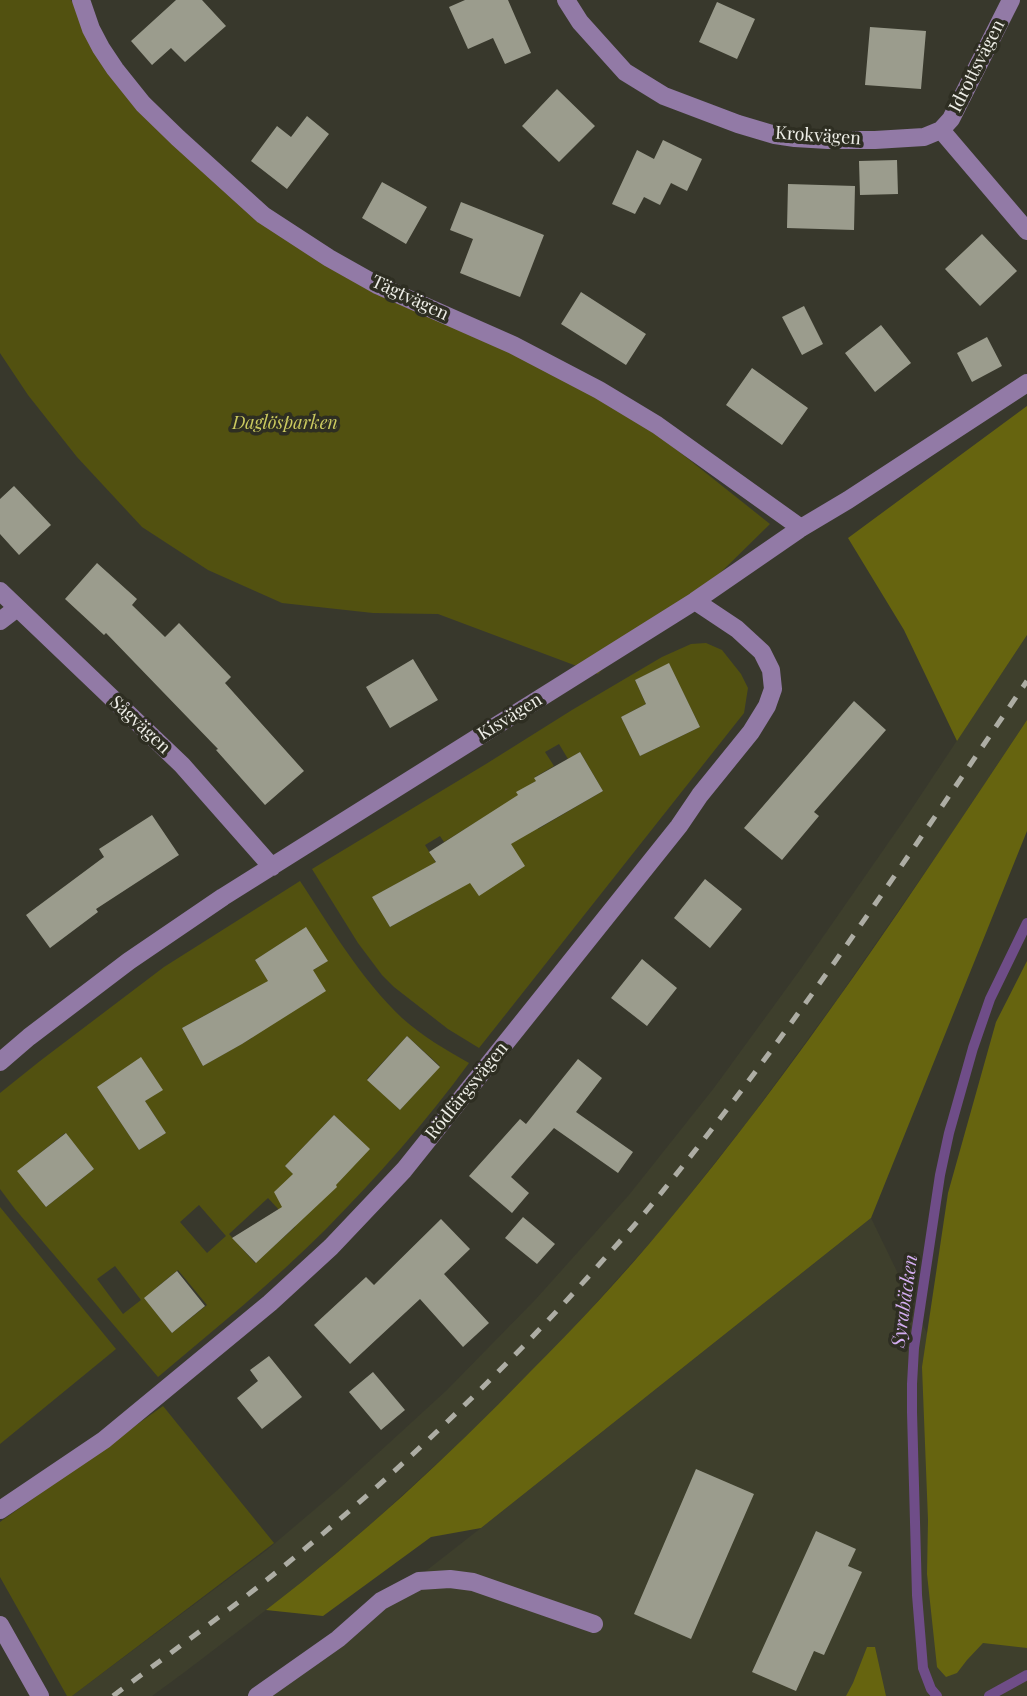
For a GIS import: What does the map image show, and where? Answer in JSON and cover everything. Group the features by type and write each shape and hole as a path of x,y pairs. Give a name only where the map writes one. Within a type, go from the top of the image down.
{"street":[{"name":"Tägtvägen","path":"81,0 102,48 143,104 263,215 329,258 377,285 513,345 599,390 657,425 801,528"},
{"name":"Krokvägen","path":"566,0 580,22 625,72 664,96 738,124 775,135 828,141 924,137 941,130"},
{"name":"Idrottsvägen","path":"941,130 951,119 1011,0"},
{"path":"941,130 1027,231"},
{"name":"Kisvägen","path":"0,1062 129,961 223,897 695,601 801,528 1027,383"},
{"name":"Sågvägen","path":"0,592 182,765 272,867"},
{"name":"Rödfärgsvägen","path":"0,1510 104,1440 270,1303 331,1247 404,1170 751,732 767,706 772,689 771,670 762,652 737,629 695,601"},
{"path":"0,621 17,608"},
{"path":"257,1696 338,1639 381,1601 419,1581 450,1578 473,1582 594,1624"},
{"path":"0,1625 40,1696"}],"shaded area":[{"path":"1027,406 1027,635 957,741 904,630 848,538"},
{"path":"1027,635 1027,720 838,998 751,1117 665,1226 571,1331 480,1424 371,1524 296,1587 152,1696 72,1696 267,1550 340,1488 447,1390 536,1299 629,1195 714,1088 907,816"},
{"path":"1027,720 1027,831 871,1218 481,1528 431,1537 323,1616 266,1610 335,1555 435,1466 564,1337 649,1244 714,1165 808,1041"},
{"path":"1027,961 1027,1648 983,1643 957,1673 946,1677 937,1667 927,1574 928,1520 922,1367 948,1193 996,1022"},
{"path":"871,1218 1027,1540 1027,1696 266,1696 481,1528"},
{"path":"867,1647 875,1647 886,1696 846,1696 853,1683"}],"green space":[{"name":"Daglösparken","path":"0,0 71,0 121,88 330,260 618,403 770,524 715,578 625,645 598,674 438,614 373,613 282,603 208,570 142,527 77,457 28,395 0,353"},
{"path":"706,643 722,650 741,674 748,688 744,713 479,1048 448,1029 382,975 358,943 312,869 572,710 662,657 691,644","holes":["669,664 700,727 640,756 621,717 646,704 635,680","559,744 568,759 580,752 603,791 538,829 517,793 536,781 535,777 554,766 545,752","491,813 449,884 425,845 440,836 444,842","416,873 432,904 390,927 373,897"]},
{"path":"300,881 347,953 387,1003 418,1031 469,1063 400,1149 326,1229 265,1286 158,1377 0,1189 0,1093 164,967","holes":["306,928 327,961 313,970 289,1014 255,960","231,1001 252,1038 203,1066 182,1028","407,1036 440,1066 400,1110 367,1079","141,1058 162,1089 145,1101 166,1133 139,1150 97,1087","334,1115 369,1149 321,1200 285,1166","65,1133 94,1169 46,1207 18,1171","268,1198 295,1227 255,1263 229,1234","199,1205 226,1236 207,1253 180,1222","115,1266 141,1300 123,1314 97,1279","178,1270 207,1305 172,1333 150,1305 162,1294 157,1287"]},
{"path":"0,1207 116,1349 0,1444"},
{"path":"163,1406 274,1543 72,1696 67,1696 0,1577 0,1522"}],"building":[{"path":"176,0 202,0 226,26 185,62 171,48 152,65 131,41"},
{"path":"465,0 508,0 531,53 505,64 493,38 468,49 449,7"},
{"path":"717,2 755,19 737,59 699,42"},
{"path":"870,27 926,31 921,89 865,85"},
{"path":"557,89 595,126 559,162 522,126"},
{"path":"307,116 329,134 287,189 251,161 277,126 291,137"},
{"path":"663,140 702,159 687,191 671,183 660,205 644,197 635,214 612,204 637,150 654,159"},
{"path":"897,160 898,194 860,195 859,161"},
{"path":"382,182 427,207 406,244 362,218"},
{"path":"788,184 855,186 854,230 787,228"},
{"path":"461,202 544,235 520,297 460,273 473,239 450,230"},
{"path":"982,234 1017,271 980,306 945,269"},
{"path":"581,292 646,334 626,365 561,324"},
{"path":"804,306 823,344 802,355 782,317"},
{"path":"881,325 911,363 875,392 845,353"},
{"path":"987,337 1002,366 972,382 957,353"},
{"path":"752,368 808,408 782,445 726,405"},
{"path":"14,486 51,525 19,555 0,534 0,499"},
{"path":"97,563 137,599 132,605 165,637 179,623 231,677 225,683 304,771 265,805 216,750 218,749 106,633 104,635 65,599"},
{"path":"413,659 438,700 390,728 366,687"},
{"path":"669,663 700,727 640,756 621,717 646,704 635,680"},
{"path":"854,701 886,730 814,812 819,816 782,860 744,828"},
{"path":"580,752 603,791 511,844 525,866 479,896 470,883 390,927 372,897 436,862 429,852 518,795 516,792 536,781 534,778"},
{"path":"152,815 179,855 96,909 98,912 50,948 26,915 104,857 99,849"},
{"path":"705,879 742,909 710,948 674,918"},
{"path":"306,927 328,961 313,970 326,991 203,1066 182,1028 268,981 255,960"},
{"path":"642,959 677,988 647,1026 611,998"},
{"path":"407,1036 440,1067 400,1110 367,1080"},
{"path":"141,1057 163,1090 145,1101 166,1133 139,1150 97,1087"},
{"path":"578,1059 602,1078 576,1112 633,1152 618,1173 554,1128 511,1177 529,1193 512,1213 469,1176 520,1119 526,1124"},
{"path":"334,1115 370,1149 337,1187 256,1263 232,1238 282,1207 274,1192 293,1174 285,1166"},
{"path":"66,1133 94,1169 46,1207 17,1171"},
{"path":"523,1217 555,1244 537,1264 505,1238"},
{"path":"441,1219 470,1249 444,1274 489,1323 463,1347 420,1299 350,1364 314,1325 366,1277 374,1285"},
{"path":"177,1271 205,1306 172,1333 144,1298"},
{"path":"269,1356 302,1397 262,1429 237,1398 258,1381 250,1370"},
{"path":"373,1372 405,1410 381,1430 349,1392"},
{"path":"696,1469 754,1494 691,1639 634,1614"},
{"path":"816,1531 856,1549 848,1566 862,1572 824,1655 814,1651 796,1691 752,1672"}],"waterway":[{"name":"Syrabäcken","path":"937,1696 931,1689 923,1668 917,1595 912,1412 914,1348 940,1175 949,1133 990,999 1027,923"},
{"name":"Syrabäcken","path":"989,1696 1027,1675"}],"railway":[{"path":"113,1696 263,1583 404,1463 480,1390 589,1276 699,1146 796,1016 1027,681"}]}
